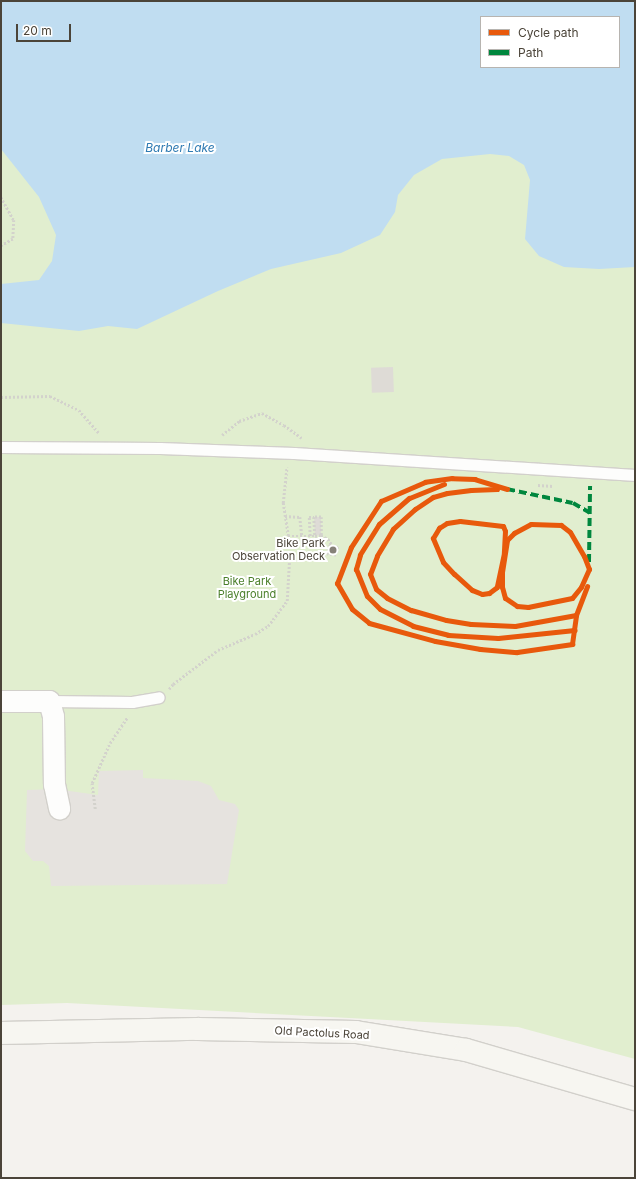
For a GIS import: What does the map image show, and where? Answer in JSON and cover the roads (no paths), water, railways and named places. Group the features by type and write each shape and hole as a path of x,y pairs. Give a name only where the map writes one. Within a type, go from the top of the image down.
{"street":[{"path":"1,701 49,700 53,716 53,769 59,808"},
{"name":"Old Pactolus Road","path":"1,1033 198,1029 356,1032 466,1050 635,1099"}],"lane":[{"path":"1,447 160,448 294,453 635,475"},
{"path":"49,700 132,702 159,697"}],"water":[{"name":"Barber Lake","path":"1,1 635,1 635,267 599,269 564,267 539,256 525,239 530,180 524,165 509,156 490,154 442,159 414,175 398,195 395,212 380,235 341,253 271,269 218,291 137,329 108,326 79,331 1,323 1,284 39,280 52,261 56,235 39,197 1,149"}],"place":[{"name":"Bike Park Observation Deck","path":"333,550"}],"park label":[{"name":"Bike Park Playground","path":"247,588"}]}
